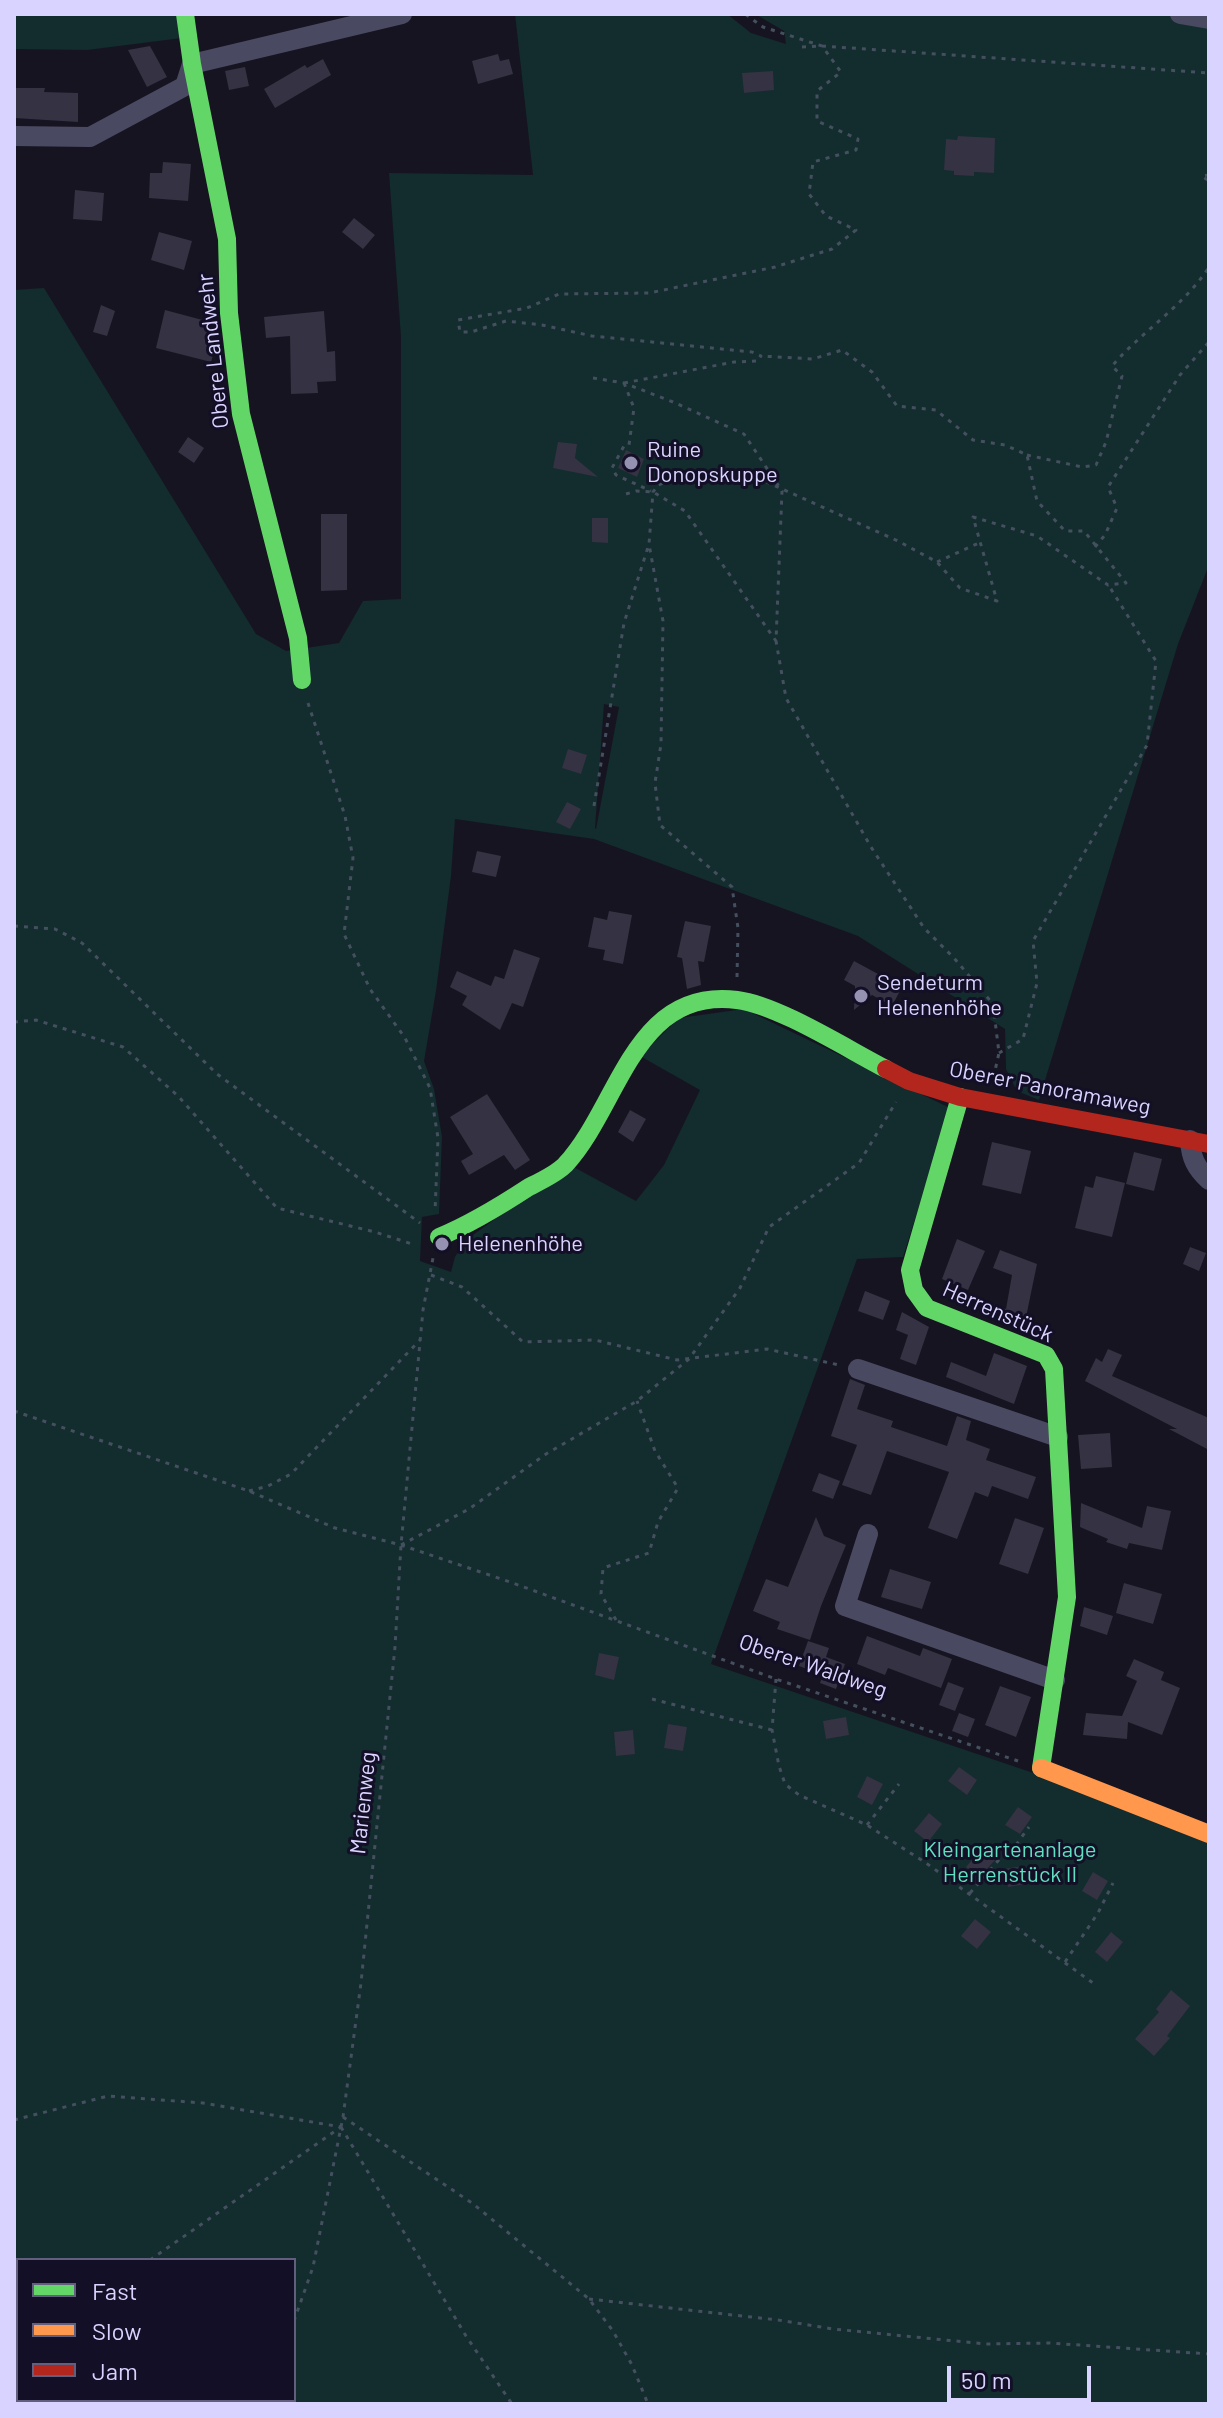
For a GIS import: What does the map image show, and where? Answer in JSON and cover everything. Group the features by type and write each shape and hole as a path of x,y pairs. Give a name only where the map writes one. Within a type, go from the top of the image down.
{"street":[{"name":"Obere Landwehr","path":"185,14 227,239 229,313 241,414 298,638 302,680"},
{"path":"14,136 90,137 185,86 192,64 402,14"},
{"path":"1180,14 1209,19"},
{"name":"Oberer Panoramaweg","path":"437,1244 563,1167 587,1137 639,1044 654,1026 674,1011 710,1000 738,1000 770,1009 909,1081 960,1097 1199,1142"},
{"name":"Herrenstück","path":"960,1097 910,1270 917,1299 927,1308 1046,1355 1054,1369 1067,1597 1040,1768"},
{"path":"1199,1142 1190,1154 1209,1180"},
{"path":"858,1369 1058,1437"},
{"path":"868,1534 845,1606 1055,1680"},
{"path":"1040,1768 1209,1834"}],"path":[{"path":"745,14 763,27 822,46 841,72 817,91 817,121 858,139 856,150 813,162 809,194 826,216 856,230 832,249 788,263 649,293 559,294 527,308 458,320 460,332 471,332 506,321 592,336 752,352 761,356 813,359 842,350 872,372 897,406 936,410 973,440 1005,445 1027,455 1082,467 1096,465 1106,442 1122,376 1112,366 1130,345 1197,286 1209,267"},
{"path":"802,47 1209,73"},
{"path":"1209,175 1202,176 1209,181"},
{"path":"1095,547 1105,535 1117,508 1108,487 1180,375 1209,342"},
{"path":"624,383 734,362 758,361 761,356"},
{"path":"593,378 624,383 744,434 782,491 776,641 786,698 871,847 924,928 993,1004 999,1053 994,1075"},
{"path":"624,383 634,408 629,445 624,446 612,468 616,475 685,511 776,641"},
{"path":"1027,455 1037,501 1065,531 1084,531 1126,583 1108,585"},
{"path":"594,806 624,623 649,544 653,492 658,485 674,479 710,480 751,475 898,541 937,562 960,588 997,601 973,517 1037,536 1108,585 1156,661 1147,745 1033,941 1037,983 1023,1039 999,1053"},
{"path":"626,494 653,492"},
{"path":"937,562 981,542"},
{"path":"649,544 663,621 661,744 655,783 660,825 732,887 738,928 737,973"},
{"name":"Marienweg","path":"296,2315 313,2267 343,2117 361,1983 395,1647 401,1545 423,1310 437,1244 434,1205 438,1138 430,1088 405,1038 370,989 344,934 353,858 345,816 323,755 302,680"},
{"path":"14,926 55,929 82,943 217,1074 437,1244"},
{"path":"14,1022 36,1020 123,1047 178,1096 277,1208 419,1246"},
{"path":"401,1545 469,1509 546,1454 637,1401 689,1359 740,1288 769,1227 859,1163 909,1081"},
{"path":"431,1275 462,1287 523,1342 595,1340 677,1360 767,1349 858,1369"},
{"path":"249,1491 268,1486 291,1474 421,1339"},
{"path":"618,1622 601,1594 603,1568 649,1553 658,1522 678,1488 655,1451 637,1401"},
{"name":"Oberer Waldweg","path":"14,1411 249,1491 335,1528 401,1545 776,1679 1040,1768"},
{"path":"776,1679 772,1730 785,1784 799,1795 867,1825 926,1863 1093,1983"},
{"path":"652,1699 772,1730"},
{"path":"867,1825 899,1784"},
{"path":"969,1895 1004,1854 1008,1856 1029,1827"},
{"path":"1064,1963 1098,1913 1113,1883"},
{"path":"14,2120 108,2096 203,2103 341,2127 466,2336 512,2404"},
{"path":"343,2117 472,2203 589,2299 613,2331 632,2365 648,2404"},
{"path":"153,2258 341,2127"},
{"path":"589,2299 986,2344 1050,2343 1209,2354"}],"green space":[{"path":"14,14 179,14 182,38 87,50 14,49"},
{"name":"Kleingartenanlage Herrenstück II","path":"515,14 727,14 751,33 786,44 784,31 755,14 1209,14 1209,565 1178,644 1039,1100 1017,1091 1006,1069 1005,1029 858,936 594,839 455,819 451,876 424,1061 434,1089 442,1137 439,1214 422,1217 420,1261 451,1272 455,1257 466,1240 570,1165 636,1201 664,1165 700,1090 640,1056 679,1018 744,1009 950,1108 903,1257 857,1259 711,1664 1063,1783 1209,1844 1209,2404 14,2404 14,290 44,288 256,634 286,651 339,643 363,601 401,599 401,337 389,173 533,175","holes":["604,704 619,707 596,829"]}],"building":[{"path":"150,46 167,77 147,87 128,50"},
{"path":"498,54 500,61 509,59 513,74 478,84 472,61"},
{"path":"323,59 331,75 275,108 264,89 305,65 307,68"},
{"path":"245,67 249,86 229,90 225,71"},
{"path":"773,71 774,90 744,93 742,73"},
{"path":"14,88 45,88 44,92 78,93 78,122 14,118"},
{"path":"958,136 995,138 994,173 954,175 954,171 944,170 946,139 957,140"},
{"path":"163,162 191,164 188,201 149,198 150,173 162,173"},
{"path":"75,190 104,193 102,221 73,219"},
{"path":"354,218 375,235 363,249 342,232"},
{"path":"159,232 192,241 184,270 151,260"},
{"path":"101,305 115,311 107,336 93,332"},
{"path":"165,310 210,322 205,342 216,345 211,362 156,348"},
{"path":"324,311 327,352 335,351 336,381 317,382 318,393 291,394 290,336 266,338 264,317"},
{"path":"188,437 204,448 194,463 178,452"},
{"path":"558,442 577,444 575,458 598,477 553,468"},
{"name":"Ruine Donopskuppe","path":"626,450 644,459 637,477 618,468"},
{"path":"321,514 347,514 347,590 321,591"},
{"path":"592,518 608,518 608,543 592,542"},
{"path":"568,749 587,755 581,774 562,768"},
{"path":"567,802 581,809 570,829 556,822"},
{"path":"477,851 501,856 496,877 472,872"},
{"path":"609,911 632,915 623,964 603,960 605,950 588,947 594,917 607,920"},
{"path":"685,921 711,926 704,962 698,961 701,985 687,989 682,958 677,957"},
{"path":"514,949 540,958 523,1007 512,1003 500,1030 462,1005 467,996 450,987 457,971 491,986 495,976 504,979"},
{"path":"854,961 902,987 892,1006 872,995 854,1010 855,986 844,980"},
{"path":"487,1094 530,1160 515,1170 504,1155 469,1175 461,1161 473,1154 450,1117"},
{"path":"630,1110 646,1119 633,1142 618,1132"},
{"path":"992,1142 1031,1151 1021,1194 982,1185"},
{"path":"1134,1152 1162,1159 1154,1191 1126,1184"},
{"path":"1096,1176 1125,1183 1112,1237 1075,1228 1085,1186 1093,1188"},
{"path":"957,1239 985,1251 968,1290 942,1279"},
{"path":"1190,1247 1206,1253 1199,1271 1183,1264"},
{"path":"1000,1250 1037,1264 1025,1322 1012,1323 980,1311 983,1300 1006,1309 1012,1275 993,1268"},
{"path":"865,1291 890,1301 883,1320 858,1311"},
{"path":"902,1312 929,1327 916,1365 900,1359 908,1335 896,1330"},
{"path":"1108,1349 1122,1355 1112,1376 1209,1418 1209,1450 1169,1429 1177,1429 1085,1381 1096,1358 1102,1362"},
{"path":"994,1353 1027,1366 1014,1404 946,1377 951,1362 986,1376"},
{"path":"850,1379 865,1385 857,1409 893,1421 891,1427 947,1446 957,1416 971,1421 966,1440 990,1449 986,1460 1036,1477 1028,1499 992,1486 988,1497 975,1492 957,1539 928,1528 949,1472 887,1451 871,1495 842,1485 857,1445 831,1436"},
{"path":"1110,1433 1112,1467 1081,1469 1078,1435"},
{"path":"819,1473 840,1481 833,1499 812,1491"},
{"path":"1081,1503 1142,1528 1147,1506 1171,1511 1162,1550 1129,1543 1127,1549 1106,1542 1108,1539 1080,1527"},
{"path":"816,1517 824,1536 846,1545 810,1640 777,1629 780,1622 753,1611 766,1579 788,1587"},
{"path":"1015,1518 1044,1528 1028,1574 999,1564"},
{"path":"890,1569 931,1582 922,1609 881,1597"},
{"path":"1124,1583 1162,1594 1153,1624 1116,1613"},
{"path":"1084,1607 1113,1616 1107,1635 1080,1626"},
{"path":"867,1636 920,1656 923,1648 952,1659 941,1688 888,1668 885,1675 857,1664"},
{"path":"808,1641 829,1648 826,1657 845,1664 836,1689 820,1683 823,1675 799,1666"},
{"path":"599,1653 619,1657 614,1680 595,1675"},
{"path":"1134,1659 1164,1672 1161,1680 1180,1688 1162,1735 1128,1722 1127,1739 1083,1735 1086,1713 1122,1716 1137,1681 1126,1676"},
{"path":"948,1682 964,1688 955,1711 939,1705"},
{"path":"1000,1686 1031,1697 1016,1737 985,1725"},
{"path":"959,1713 975,1719 968,1737 952,1731"},
{"path":"846,1717 849,1735 826,1739 823,1721"},
{"path":"668,1724 687,1727 683,1751 664,1748"},
{"path":"633,1730 635,1754 616,1756 614,1732"},
{"path":"959,1767 977,1780 967,1795 948,1781"},
{"path":"867,1776 883,1784 872,1805 857,1797"},
{"path":"1018,1807 1032,1817 1020,1834 1005,1825"},
{"path":"929,1813 942,1824 928,1842 914,1831"},
{"path":"981,1849 995,1860 979,1878 966,1867"},
{"path":"1022,1866 1026,1884 1008,1887 1004,1869"},
{"path":"1093,1872 1108,1881 1097,1900 1082,1891"},
{"path":"975,1919 991,1932 977,1949 961,1936"},
{"path":"1111,1932 1123,1942 1107,1962 1095,1952"},
{"path":"1171,1990 1190,2006 1167,2036 1170,2038 1154,2056 1135,2039 1159,2012 1156,2009"}],"traffic: fast":[{"path":"185,14 227,239 229,313 241,414 298,638 302,680"},
{"path":"439,1237 485,1214 565,1165 584,1140 651,1031 674,1012 702,1001 737,1000 772,1010 886,1069"},
{"path":"960,1097 910,1270 914,1290 927,1308 1046,1355 1054,1369 1067,1597 1041,1768"}],"traffic: slow":[{"path":"1041,1768 1209,1834"}],"traffic: jam":[{"path":"886,1069 909,1081 960,1097 1209,1144"}],"place":[{"name":"Ruine Donopskuppe","path":"631,463"},
{"name":"Sendeturm Helenenhöhe","path":"861,996"},
{"name":"Helenenhöhe","path":"442,1244"}]}
